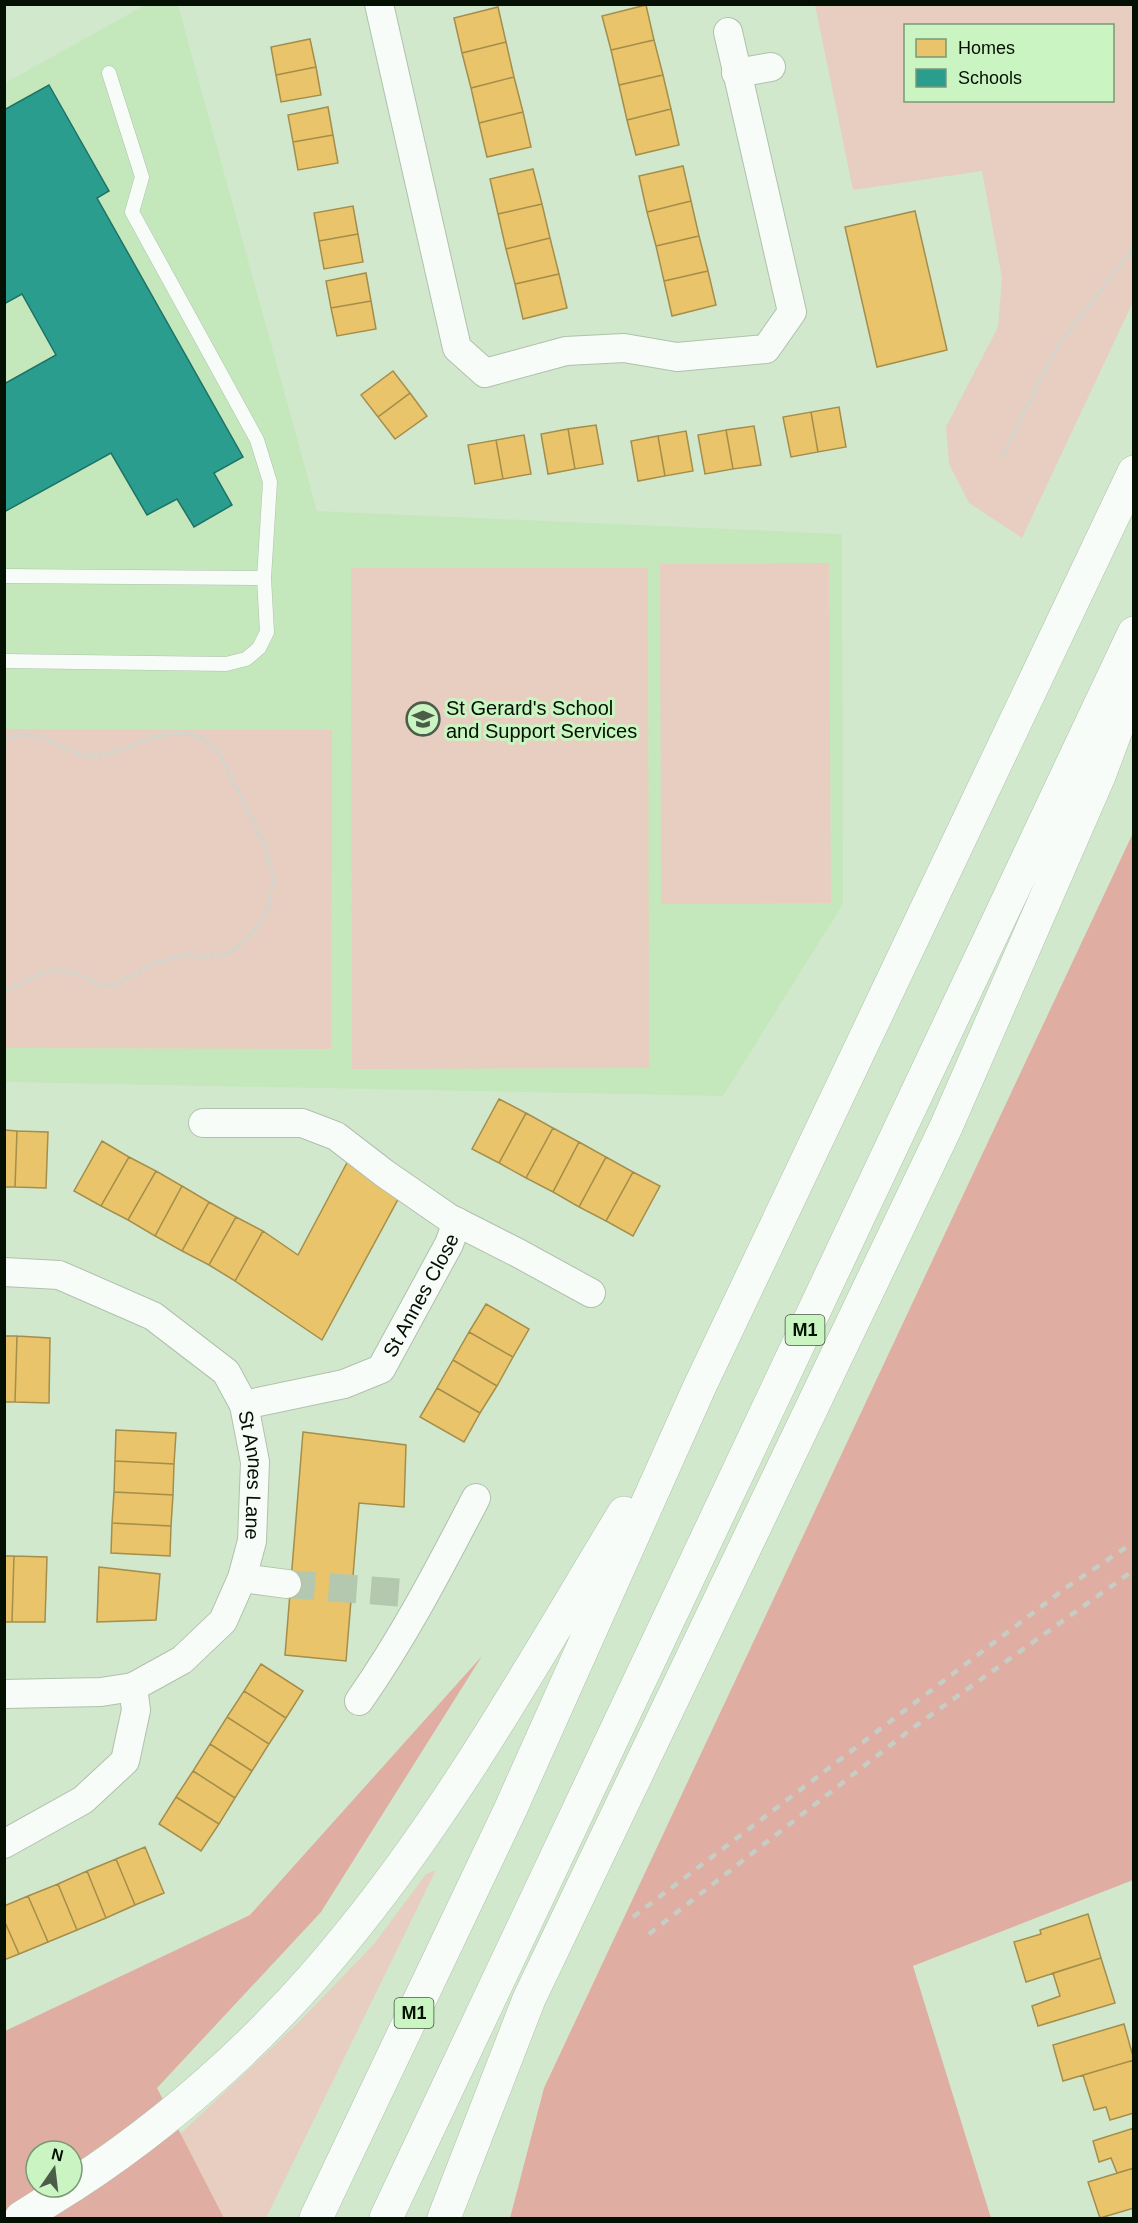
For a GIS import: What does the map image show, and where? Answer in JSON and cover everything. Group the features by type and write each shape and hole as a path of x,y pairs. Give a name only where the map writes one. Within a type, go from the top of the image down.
{"highway":[{"name":"M1","path":"316,2218 512,1808 699,1388 1134,472"},
{"name":"M1","path":"386,2218 1134,633"},
{"path":"444,2218 529,1999 946,1127 1099,776 1134,682"},
{"path":"84,2178 113,2159 178,2110 281,2011 356,1927 425,1832 511,1701 699,1388"},
{"path":"21,2218 51,2199"}],"street":[{"path":"379,4 457,348 485,373 566,351 624,348 677,357 766,349 792,312 728,32"},
{"path":"736,73 771,67"},
{"path":"203,1123 302,1123 336,1136 384,1173 457,1222 518,1252 591,1293"},
{"name":"St Annes Close","path":"244,1405 344,1384 381,1369 449,1244 457,1222"},
{"name":"St Annes Lane","path":"4,1272 59,1275 153,1316 226,1372 244,1405 255,1462 252,1541 242,1578 223,1621 182,1660 133,1687 101,1692 4,1694"},
{"path":"359,1701 392,1653 416,1593 476,1498"},
{"path":"242,1578 287,1584"},
{"path":"4,1844 83,1800 125,1761 136,1710 133,1687"}],"lane":[{"path":"4,661 226,664 246,659 260,648 267,632 264,578 270,482 257,440 132,212 142,177 109,73"},
{"path":"4,576 264,578"}],"path":[{"path":"1002,457 1055,350 1134,247"},
{"path":"4,739 25,735 39,737 69,751 99,756 163,734 196,734 209,741 219,753 265,846 274,881 268,908 256,929 228,954 200,957 188,954 157,962 112,986 101,985 75,973 60,970 45,972 4,991"}],"shaded area":[{"name":"St Gerard's School and Support Services","path":"145,5 178,5 317,511 842,534 843,904 723,1096 5,1082 5,83"},
{"path":"815,5 1133,5 1133,302 1022,538 969,503 949,464 946,427 998,327 1002,278 982,171 853,190"},
{"path":"829,563 831,903 661,904 660,564"},
{"path":"351,568 648,568 649,1068 352,1069"},
{"path":"5,729 332,730 331,1049 5,1048"},
{"path":"1133,833 1133,1880 913,1966 991,2218 510,2218 544,2088"},
{"path":"482,1656 321,1912 157,2088 224,2218 5,2218 5,2031 250,1915"},
{"path":"436,1870 266,2218 224,2218 180,2134 297,2024 374,1944 426,1874"}],"building: Homes":[{"path":"646,5 654,40 611,50 602,16"},
{"path":"498,7 506,42 462,53 454,18"},
{"path":"310,39 316,67 276,75 271,47"},
{"path":"654,40 663,75 619,85 611,50"},
{"path":"506,42 514,77 471,88 462,53"},
{"path":"316,67 321,95 281,102 276,75"},
{"path":"663,75 671,109 627,120 619,85"},
{"path":"514,77 523,112 479,123 471,88"},
{"path":"328,107 333,135 293,142 288,115"},
{"path":"671,109 679,145 636,155 627,120"},
{"path":"523,112 531,147 487,157 479,123"},
{"path":"333,135 338,163 298,170 293,142"},
{"path":"683,166 691,201 647,212 639,176"},
{"path":"533,169 542,204 498,214 490,179"},
{"path":"691,201 699,236 656,246 647,212"},
{"path":"542,204 550,238 506,249 498,214"},
{"path":"353,206 358,234 319,241 314,213"},
{"path":"915,211 947,350 877,367 845,227"},
{"path":"358,234 363,262 324,269 319,241"},
{"path":"699,236 708,271 664,281 656,246"},
{"path":"550,238 559,274 515,284 506,249"},
{"path":"708,271 716,305 672,316 664,281"},
{"path":"366,273 371,301 331,308 326,281"},
{"path":"559,274 567,308 523,319 515,284"},
{"path":"371,301 376,329 337,336 331,308"},
{"path":"393,371 410,393 378,417 361,395"},
{"path":"410,393 427,416 395,439 378,417"},
{"path":"839,407 846,447 818,452 811,412"},
{"path":"811,412 818,452 791,457 783,417"},
{"path":"596,425 603,464 575,469 568,429"},
{"path":"754,426 761,465 733,469 726,430"},
{"path":"568,429 575,469 548,474 541,434"},
{"path":"726,430 733,469 705,474 698,435"},
{"path":"686,431 693,471 665,476 658,436"},
{"path":"524,435 531,474 503,479 496,440"},
{"path":"658,436 665,476 638,481 631,441"},
{"path":"496,440 503,479 475,484 468,445"},
{"path":"499,1099 526,1113 499,1163 472,1149"},
{"path":"526,1113 553,1128 526,1178 499,1163"},
{"path":"553,1128 579,1142 553,1192 526,1178"},
{"path":"4,1130 17,1131 15,1187 4,1187"},
{"path":"17,1131 48,1132 46,1188 15,1187"},
{"path":"102,1141 129,1157 101,1206 74,1191"},
{"path":"579,1142 606,1157 579,1207 553,1192"},
{"path":"129,1157 156,1171 128,1220 101,1206"},
{"path":"606,1157 633,1172 606,1221 579,1207"},
{"path":"349,1159 402,1192 322,1340 235,1281 263,1231 298,1255"},
{"path":"156,1171 182,1186 155,1236 128,1220"},
{"path":"633,1172 660,1186 633,1236 606,1221"},
{"path":"182,1186 209,1202 182,1251 155,1236"},
{"path":"209,1202 236,1217 209,1265 182,1251"},
{"path":"236,1217 263,1231 235,1281 209,1265"},
{"path":"486,1304 529,1329 513,1357 469,1332"},
{"path":"469,1332 513,1357 497,1386 453,1360"},
{"path":"4,1336 17,1336 15,1402 4,1402"},
{"path":"17,1336 50,1338 49,1403 15,1402"},
{"path":"453,1360 497,1386 480,1413 437,1388"},
{"path":"437,1388 480,1413 464,1442 420,1417"},
{"path":"116,1430 176,1433 174,1464 115,1461"},
{"path":"303,1432 406,1445 404,1507 359,1503 346,1661 285,1655"},
{"path":"115,1461 174,1464 173,1495 114,1492"},
{"path":"114,1492 173,1495 171,1526 112,1523"},
{"path":"112,1523 171,1526 170,1556 111,1553"},
{"path":"4,1556 14,1556 12,1622 4,1622"},
{"path":"14,1556 47,1557 45,1622 12,1622"},
{"path":"99,1567 160,1574 156,1620 97,1622"},
{"path":"261,1664 303,1691 286,1718 244,1691"},
{"path":"244,1691 286,1718 269,1744 227,1717"},
{"path":"227,1717 269,1744 252,1771 210,1744"},
{"path":"210,1744 252,1771 235,1798 193,1771"},
{"path":"193,1771 235,1798 219,1824 176,1797"},
{"path":"176,1797 219,1824 201,1851 159,1824"},
{"path":"145,1847 164,1893 135,1905 116,1859"},
{"path":"116,1859 135,1905 106,1918 87,1871"},
{"path":"87,1871 106,1918 77,1930 58,1884"},
{"path":"58,1884 77,1930 48,1942 28,1896"},
{"path":"28,1896 48,1942 19,1954 4,1920 4,1906"},
{"path":"1088,1914 1101,1958 1026,1982 1014,1942 1041,1934 1040,1930"},
{"path":"4,1920 19,1954 4,1960"},
{"path":"1101,1958 1115,2003 1038,2026 1032,2006 1060,1996 1053,1973"},
{"path":"1124,2024 1134,2060 1063,2081 1053,2045"},
{"path":"1134,2060 1134,2113 1110,2120 1106,2107 1094,2110 1083,2075"},
{"path":"1134,2128 1134,2168 1117,2173 1111,2158 1099,2162 1093,2141"},
{"path":"1134,2168 1134,2208 1100,2218 1088,2182"}],"building: Schools":[{"path":"49,85 109,191 97,198 243,457 214,473 232,505 194,527 177,499 147,515 111,453 4,512 4,384 56,355 22,294 4,304 4,110"}],"tunnel":[{"path":"287,1584 405,1593"}],"railway":[{"path":"633,1917 1067,1587 1134,1542"},
{"path":"649,1934 910,1730 1134,1570"}],"place":[{"name":"St Gerard's School and Support Services","path":"423,719"}]}
